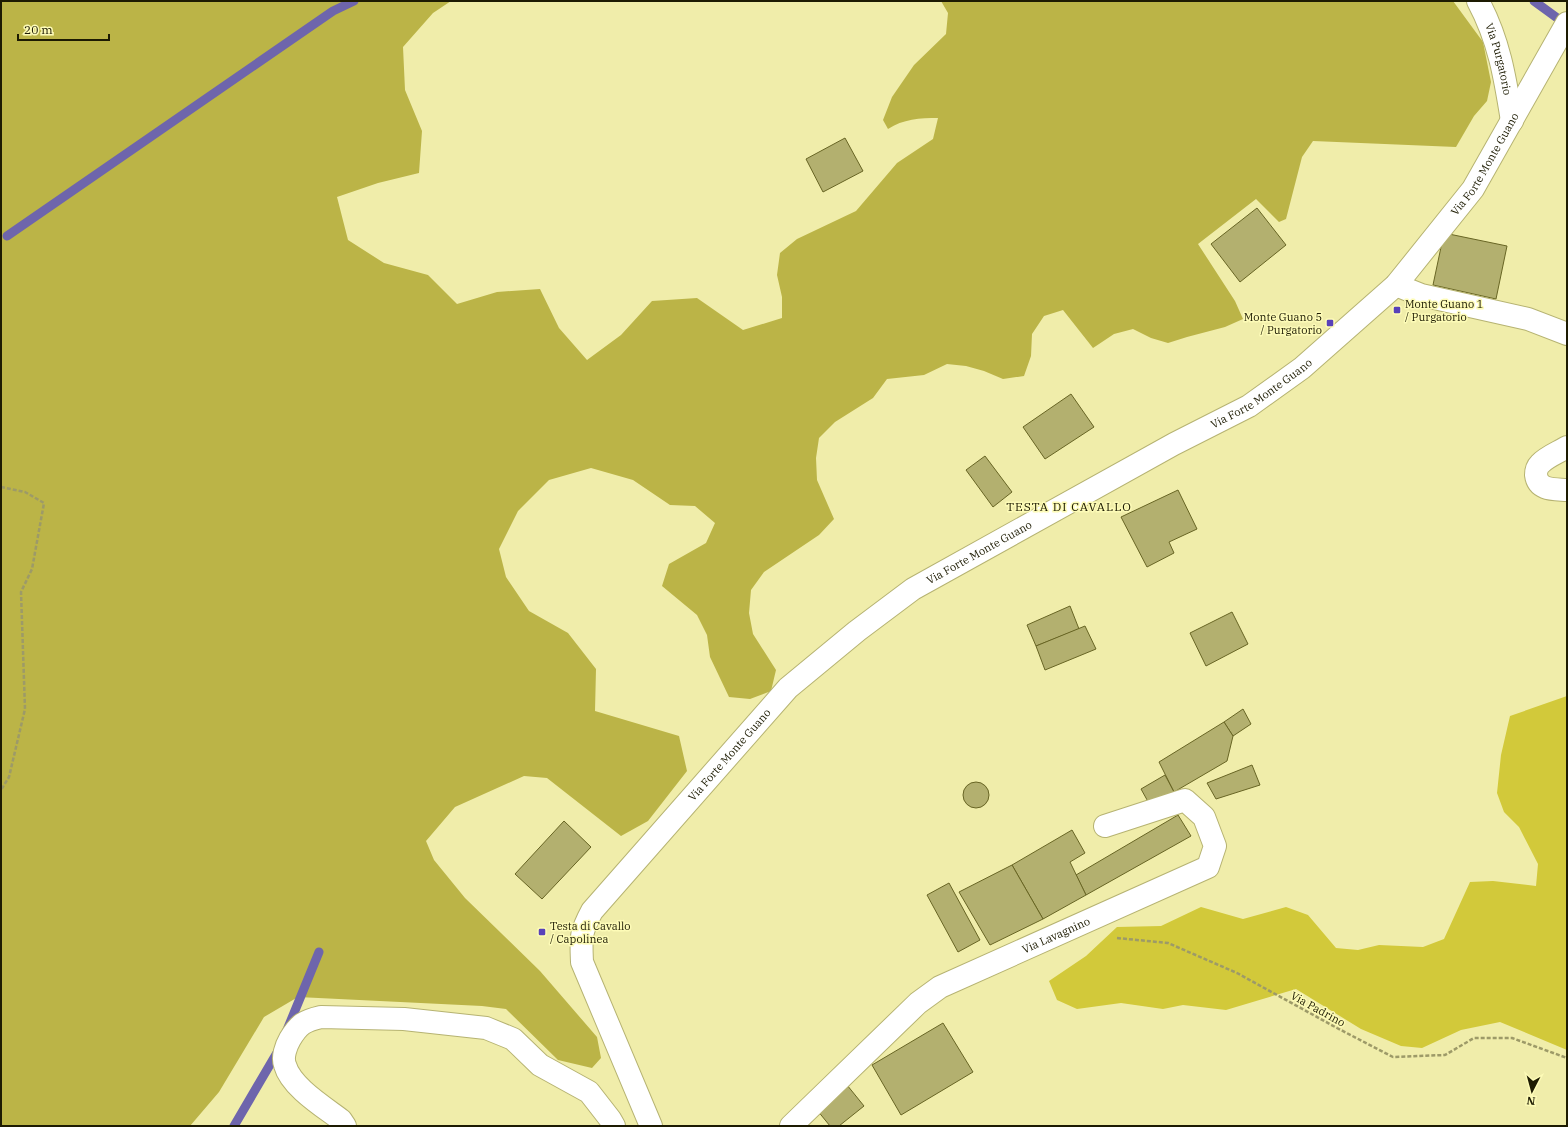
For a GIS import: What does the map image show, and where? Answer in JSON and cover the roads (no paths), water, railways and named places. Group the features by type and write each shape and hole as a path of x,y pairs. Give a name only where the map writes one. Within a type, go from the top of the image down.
{"street":[{"name":"Via Purgatorio","path":"1478,1 1499,49 1512,120"},
{"name":"Via Forte Monte Guano","path":"651,1126 582,962 581,938 585,923 592,912 788,688 857,631 913,589 1174,444 1249,406 1302,368 1396,285 1473,190 1567,22"},
{"path":"1396,285 1421,295 1528,319 1567,334"},
{"path":"1567,447 1540,463 1536,472 1536,478 1546,489 1567,490"},
{"name":"Via Lavagnino","path":"791,1126 918,1003 940,987 1208,868 1215,846 1204,817 1185,800 1105,826"},
{"path":"345,1126 341,1120 309,1095 291,1078 284,1064 286,1046 301,1024 310,1019 321,1016 404,1019 486,1028 513,1039 540,1065 589,1092 610,1118 614,1126"}],"waterway":[{"path":"7,236 333,11 354,1"},
{"path":"1534,1 1567,25"},
{"path":"287,1030 319,952"},
{"path":"234,1126 278,1051"}],"place":[{"name":"Monte Guano 1 / Purgatorio","path":"1397,310"},
{"name":"Monte Guano 5 / Purgatorio","path":"1330,323"},
{"name":"Testa di Cavallo / Capolinea","path":"542,932"}],"district":[{"name":"TESTA DI CAVALLO","path":"1069,507"}]}
